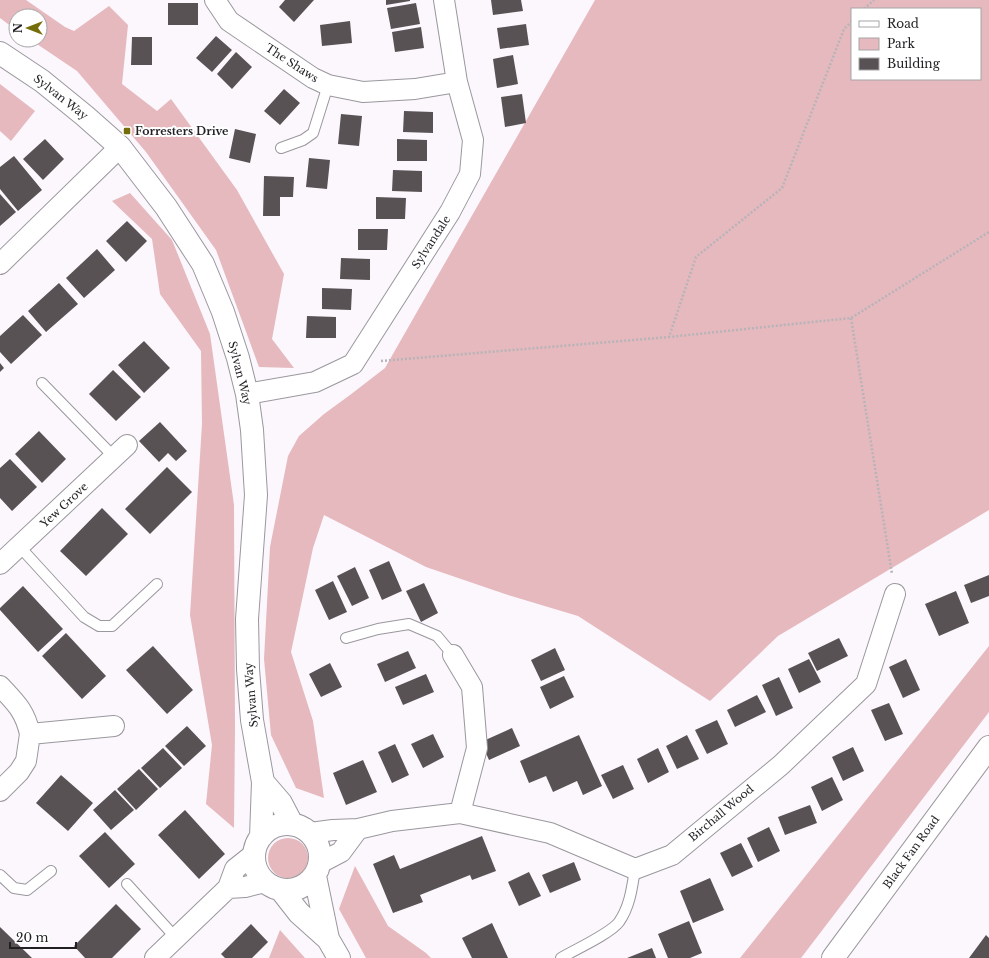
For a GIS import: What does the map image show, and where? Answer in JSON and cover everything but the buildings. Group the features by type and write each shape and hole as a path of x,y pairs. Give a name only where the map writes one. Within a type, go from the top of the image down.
{"street":[{"name":"The Shaws","path":"215,0 230,21 313,78 328,85 363,92 415,89 458,82"},
{"name":"Sylvandale","path":"353,364 450,212 470,174 473,140 458,82 444,0"},
{"name":"Sylvan Way","path":"0,53 42,81 120,147 166,207 203,264 223,312 238,358 247,394 252,430 256,494 247,619 248,669 252,720 263,782 258,845"},
{"path":"0,264 120,147"},
{"path":"247,394 316,382 353,364"},
{"name":"Yew Grove","path":"0,564 121,451"},
{"name":"Birchall Wood","path":"635,870 672,855 781,765 866,684 895,594"},
{"path":"453,655 472,687 477,748 460,813"},
{"path":"0,686 20,708 28,722 30,734 26,760 19,772 0,791"},
{"path":"30,734 114,726"},
{"name":"Black Fan Road","path":"833,958 989,747"},
{"path":"263,782 281,802 301,829 317,841 320,849 318,869 328,939 338,958"},
{"path":"155,958 228,888 235,868 258,845 273,827 280,825 301,829 358,829 392,821 460,813 550,833 635,870"},
{"path":"228,888 273,886 296,890 302,888 307,884 318,869 341,852 358,829"},
{"path":"258,845 257,870 299,913 328,939"}],"lane":[{"path":"281,148 303,140 313,133 328,85"},
{"path":"42,383 121,451"},
{"path":"19,546 84,617 99,626 112,626 157,584"},
{"path":"346,638 378,629 409,624 437,636 453,655"},
{"path":"561,958 602,935 618,924 628,906 635,870"},
{"path":"0,875 14,888 27,890 51,871"},
{"path":"127,884 176,938"}],"path":[{"path":"865,8 874,0"},
{"path":"669,337 696,257 782,188 844,29 851,22"},
{"path":"353,364 669,337 851,318 989,232"},
{"path":"851,318 895,594"}],"green space":[{"path":"0,0 26,0 38,8 8,8 8,24 0,18"},
{"path":"595,0 989,0 989,510 778,636 710,701 578,616 505,594 426,567 324,515 313,548 291,652 313,721 324,798 296,788 271,735 264,659 270,547 288,456 299,436 324,414 385,368"},
{"path":"109,6 128,25 122,84 157,111 171,99 237,190 284,274 272,339 294,368 259,367 216,250 146,152 77,71 43,48 48,48 48,15 65,27 74,31"},
{"path":"0,84 35,111 11,141 0,131"},
{"path":"130,193 172,240 210,334 234,505 234,828 206,804 212,745 190,615 202,424 201,351 160,294 152,239 112,201"},
{"path":"989,646 989,712 801,958 740,958"},
{"path":"288,838 302,844 308,858 302,872 288,878 274,872 268,858 274,844"},
{"path":"355,866 388,926 431,958 366,958 339,909"},
{"path":"280,930 305,958 269,958"}],"place":[{"name":"Forresters Drive","path":"127,131"}]}
